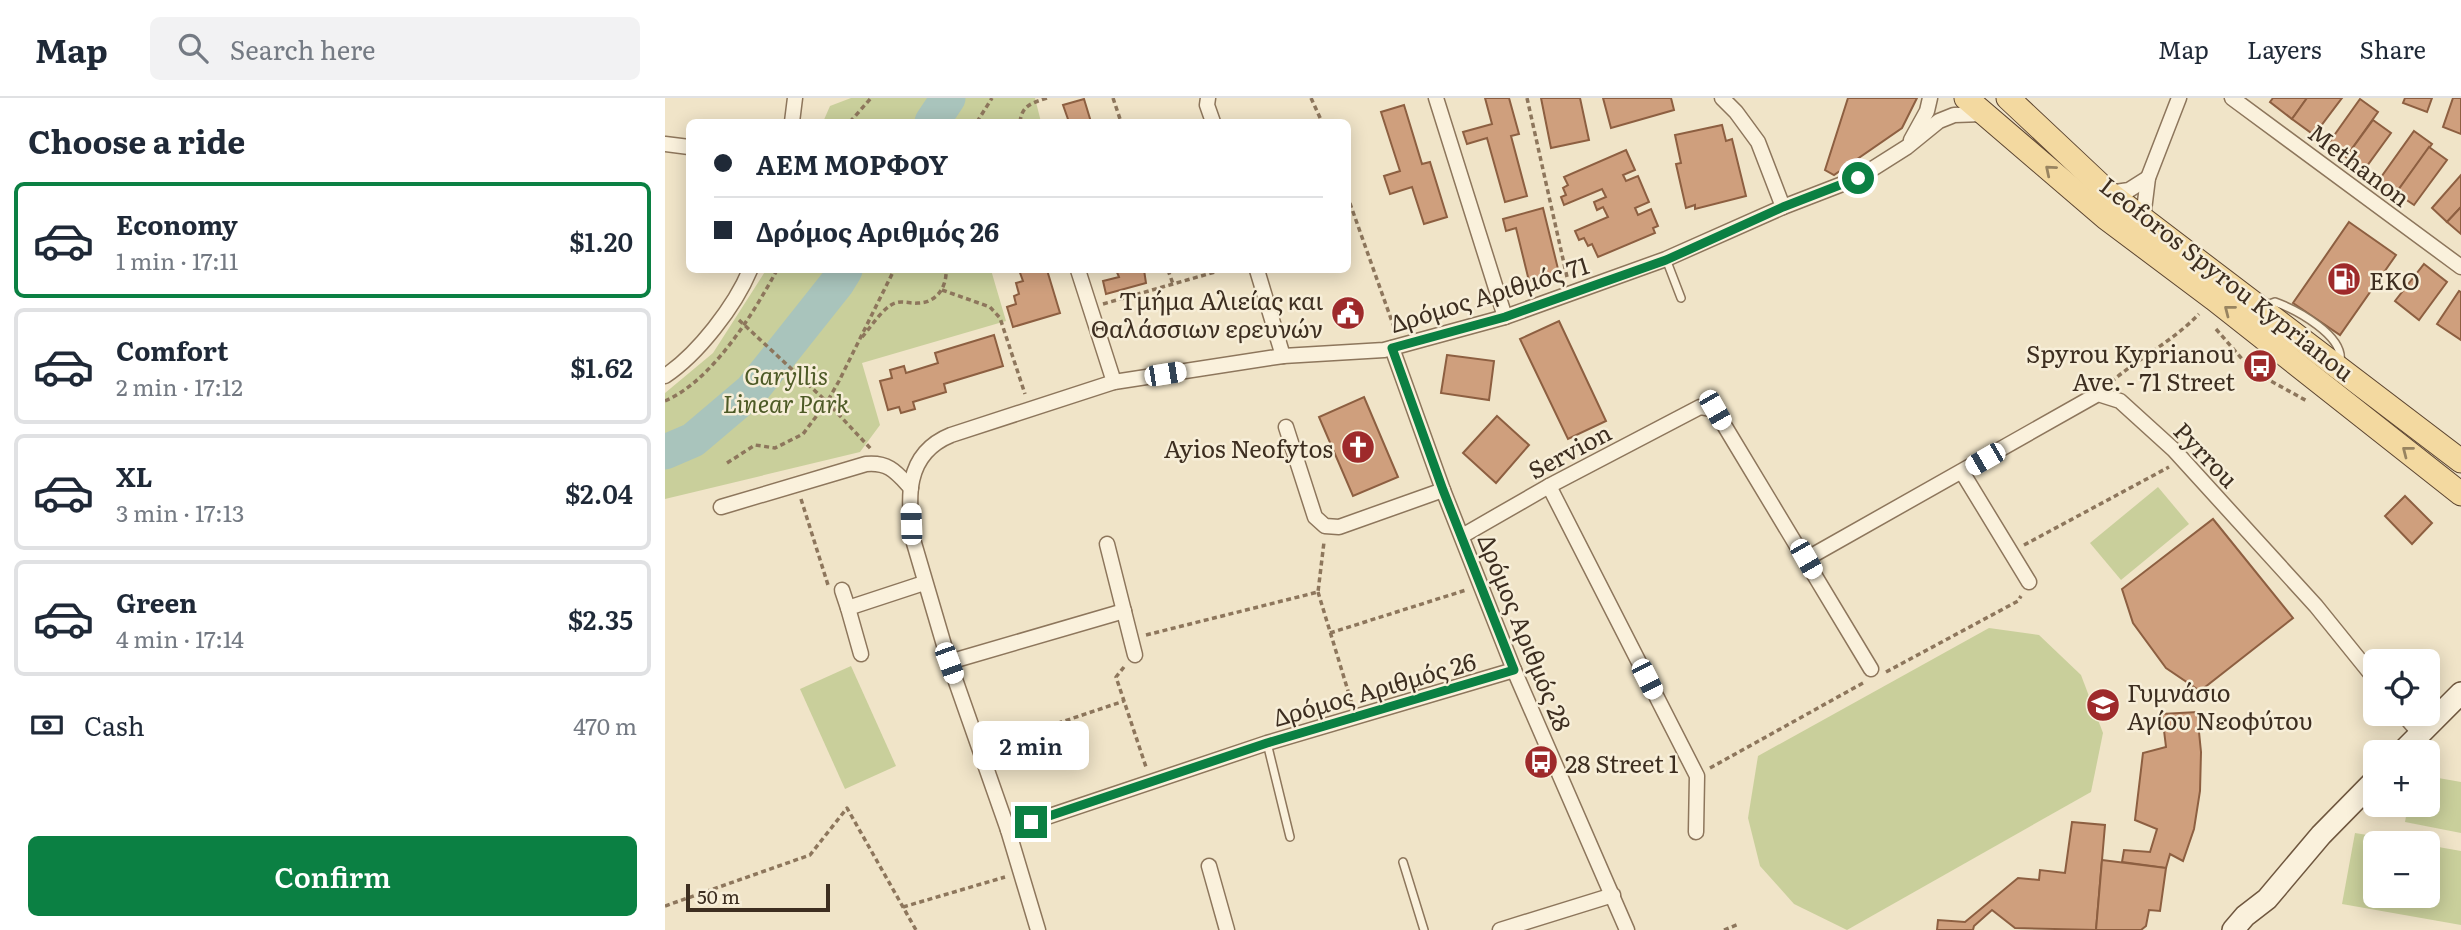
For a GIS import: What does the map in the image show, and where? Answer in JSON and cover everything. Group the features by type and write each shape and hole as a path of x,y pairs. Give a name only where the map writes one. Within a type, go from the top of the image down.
{"main road":[{"name":"Leoforos Spyrou Kyprianou","path":"1966,98 2106,218 2214,299 2461,494"},
{"name":"Leoforos Spyrou Kyprianou","path":"2008,98 2109,193 2461,461"},
{"path":"2414,740 2461,692"},
{"path":"2233,930 2245,916 2267,899 2321,835 2363,792"}],"street":[{"path":"792,119 795,98"},
{"path":"1208,98 1207,105 1212,119"},
{"path":"1436,98 1505,317"},
{"path":"1722,98 1758,142 1783,207"},
{"name":"Δρόμος Αριθμός 71","path":"1907,147 1927,111 1930,98"},
{"path":"2143,218 2148,178 2179,98"},
{"name":"Methanon","path":"2232,98 2461,267"},
{"name":"Δρόμος Αριθμός 71","path":"911,488 914,470 932,445 942,439 1114,382 1283,356 1396,347 1505,317 1666,260 1783,207 1858,178 1946,118 1954,115 1983,114"},
{"path":"665,144 686,147"},
{"path":"2109,193 2129,190 2148,178"},
{"path":"665,376 702,342 726,311 748,273"},
{"path":"1079,273 1114,382"},
{"path":"1258,273 1283,356"},
{"name":"Δρόμος Αριθμός 28","path":"1396,347 1443,490 1514,670 1627,930"},
{"path":"1871,669 1806,559 2098,394"},
{"name":"Pyrrou","path":"2098,394 2120,401 2183,460 2316,606 2363,664"},
{"name":"Servion","path":"1462,536 1549,486 1700,407 1715,410 1806,559"},
{"path":"1286,427 1315,517 1325,526 1339,527 1443,490"},
{"path":"721,507 866,464 880,463 897,472 911,488 911,524 924,583 1008,830 1038,930"},
{"path":"1962,472 2029,582"},
{"path":"1549,486 1697,776 1696,832"},
{"path":"1107,544 1135,655"},
{"path":"848,608 924,583"},
{"path":"842,590 861,654"},
{"path":"949,663 1123,611"},
{"name":"Δρόμος Αριθμός 26","path":"1008,830 1267,743 1514,670"},
{"path":"2413,726 2420,734"},
{"path":"1209,866 1227,930"},
{"path":"1500,930 1613,895"}],"lane":[{"path":"1666,260 1681,298"},
{"path":"1267,743 1290,837"},
{"path":"1403,862 1424,930"}],"path":[{"path":"852,119 870,98"},
{"path":"979,119 992,98"},
{"path":"1113,98 1120,119"},
{"path":"1311,98 1321,119"},
{"path":"1527,98 1571,294"},
{"path":"1020,119 1021,113 1028,104 1043,99"},
{"path":"1351,207 1396,347"},
{"path":"665,401 709,369 744,323 775,273"},
{"path":"727,463 755,445 775,448 803,434 827,402 892,273"},
{"path":"858,342 891,305 898,302 918,303 931,300 942,290 946,273"},
{"path":"1169,273 1173,284"},
{"path":"1091,307 1212,273"},
{"path":"942,290 990,307 1000,318 1030,409"},
{"path":"2098,394 2134,362 2186,328 2200,313"},
{"path":"744,323 873,450"},
{"path":"2011,552 2183,460"},
{"path":"797,485 828,586 842,590"},
{"path":"1325,526 1318,592 1356,717"},
{"path":"1697,776 1864,683 1871,669 1888,672 2018,601 2029,582"},
{"path":"1330,633 1481,585"},
{"path":"1131,639 1318,592"},
{"path":"1135,655 1116,677 1151,782"},
{"path":"980,750 1124,701"},
{"path":"665,906 810,855 847,808 916,930"},
{"path":"903,907 1020,872"},
{"path":"1724,930 1739,924"}],"green space":[{"path":"851,98 1035,98 1040,119 824,119 830,106"},
{"name":"Garyllis Linear Park","path":"764,273 992,273 1006,321 862,363 880,425 860,452 665,499 665,393 713,353"},
{"path":"2158,487 2189,524 2121,580 2090,543"},
{"path":"1989,628 2039,635 2081,675 2103,733 2091,792 1847,930 1794,904 1760,866 1748,818 1758,756"},
{"path":"851,666 896,766 845,789 800,689"},
{"path":"2440,778 2461,782 2461,833 2405,822 2406,817 2440,817"},
{"path":"2355,833 2363,834 2363,908 2342,904"},
{"path":"2440,847 2461,851 2461,925 2365,908 2440,908"}],"building":[{"path":"1485,98 1509,98 1519,134 1511,136 1527,196 1505,202 1487,138 1467,144 1463,132 1492,124"},
{"path":"1541,98 1580,98 1589,140 1551,148"},
{"path":"1603,98 1671,98 1674,110 1611,128"},
{"path":"1848,98 1917,98 1902,128 1834,175 1825,170"},
{"path":"2273,98 2307,98 2292,119 2270,102"},
{"path":"2307,98 2342,98 2314,135 2292,119"},
{"path":"2405,98 2432,98 2427,112 2403,103"},
{"path":"2453,98 2461,98 2461,134 2443,127"},
{"path":"1084,99 1090,119 1068,119 1063,105"},
{"path":"2360,99 2378,112 2346,157 2328,144"},
{"path":"1404,105 1422,164 1430,162 1447,217 1424,224 1412,187 1390,194 1384,176 1400,171 1381,112"},
{"path":"2373,120 2391,133 2364,170 2346,157"},
{"path":"1722,125 1726,141 1732,139 1746,196 1695,209 1695,205 1686,208 1676,164 1681,163 1675,135"},
{"path":"2414,131 2432,144 2396,193 2379,180"},
{"path":"2429,147 2447,160 2414,205 2396,193"},
{"path":"1626,150 1635,170 1623,175 1626,181 1638,176 1649,202 1635,208 1638,215 1651,209 1658,226 1653,228 1655,233 1598,257 1592,244 1588,246 1584,238 1579,240 1575,231 1608,217 1603,207 1597,210 1594,202 1606,197 1602,189 1564,205 1561,197 1566,195 1563,188 1568,185 1564,177"},
{"path":"2461,175 2461,207 2447,222 2432,208"},
{"path":"2461,207 2461,234 2447,222"},
{"path":"1543,208 1559,273 1529,281 1516,228 1506,231 1503,219"},
{"name":"EKO","path":"2349,222 2396,255 2340,335 2293,303"},
{"path":"2424,264 2447,282 2419,320 2395,301"},
{"path":"1020,273 1048,273 1060,313 1013,327 1007,307 1016,304 1014,296 1019,294 1016,283 1023,281"},
{"path":"1117,273 1144,273 1146,283 1106,294 1103,281 1119,277"},
{"path":"2459,291 2461,292 2461,340 2437,324"},
{"path":"1559,321 1606,421 1568,439 1520,339"},
{"path":"994,335 1003,366 944,384 946,392 913,402 915,409 901,413 899,407 888,410 880,381 892,378 890,370 904,366 906,373 938,363 935,353"},
{"path":"1447,355 1494,361 1489,400 1441,393"},
{"name":"Ayios Neofytos","path":"1364,397 1398,477 1353,496 1319,417"},
{"path":"1497,416 1529,445 1496,483 1463,453"},
{"path":"2405,496 2432,523 2412,544 2385,516"},
{"path":"2213,519 2293,618 2200,691 2166,668 2133,623 2122,589"},
{"path":"2197,712 2201,752 2200,791 2194,829 2183,861 2170,854 2166,868 2122,862 2124,850 2150,852 2157,829 2135,820 2143,753 2166,747 2162,714"},
{"path":"2072,822 2105,825 2096,930 2015,928 1992,910 1973,930 1937,930 1938,920 1965,922 2018,878 2039,880 2040,870 2065,873"},
{"path":"2102,860 2166,868 2160,911 2149,910 2146,926 2141,930 2096,930"}],"waterway":[{"path":"934,119 948,98"},
{"path":"665,452 693,440 752,390 843,273"}],"place":[{"name":"EKO","path":"2344,279"},
{"name":"Τμήμα Αλιείας και Θαλάσσιων ερευνών","path":"1348,313"},
{"name":"Spyrou Kyprianou Ave. - 71 Street","path":"2260,366"},
{"name":"Ayios Neofytos","path":"1358,447"},
{"name":"Γυμνάσιο Αγίου Νεοφύτου","path":"2103,705"},
{"name":"28 Street 1","path":"1541,762"}],"route":[{"path":"1031,822 1267,743 1514,670 1443,490 1392,348 1505,317 1666,260 1783,207 1858,178"}]}
